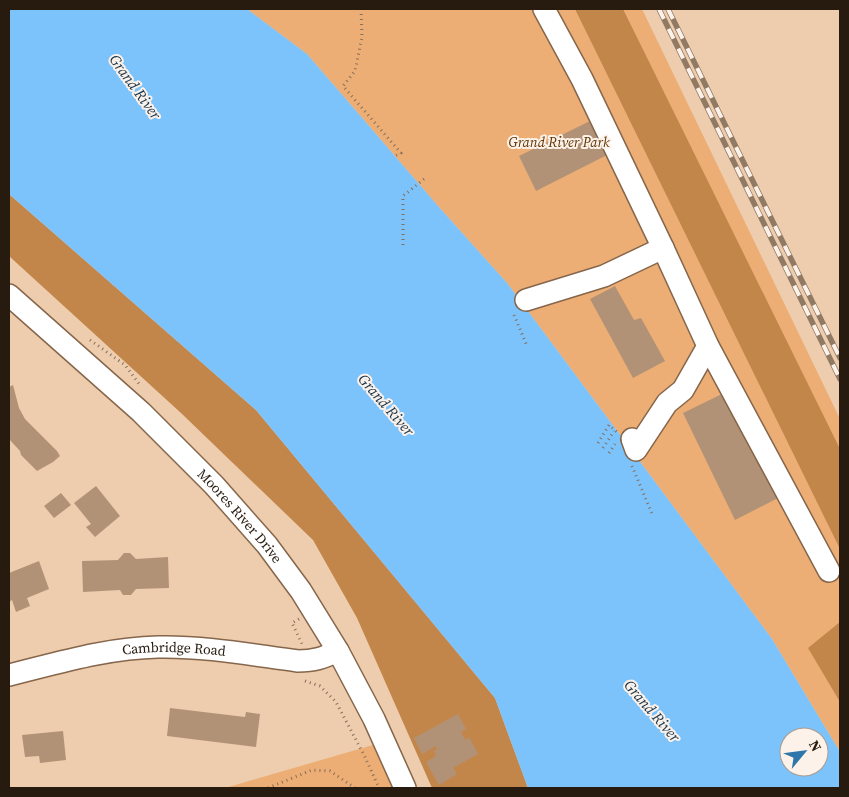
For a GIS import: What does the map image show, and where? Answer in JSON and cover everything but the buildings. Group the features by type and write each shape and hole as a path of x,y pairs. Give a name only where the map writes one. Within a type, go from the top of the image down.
{"street":[{"path":"544,9 582,79 708,346 829,570"},
{"path":"526,300 604,276 663,248"},
{"name":"Moores River Drive","path":"9,294 141,412 214,485 267,546 302,591 338,651 374,719 405,788"},
{"path":"626,439 683,390 708,346"},
{"name":"Cambridge Road","path":"9,675 88,655 158,647 192,648 298,661 323,658 338,651"}],"path":[{"path":"361,9 362,37 356,72 343,86 400,153 396,156"},
{"path":"403,245 403,196 424,179"},
{"path":"526,300 513,312 527,346"},
{"path":"598,443 609,426 626,439 630,461 653,516"},
{"path":"604,448 626,439"},
{"path":"296,679 320,686 336,702 379,788"},
{"path":"268,788 312,770 330,771 355,788"}],"green space":[{"name":"Grand River Park","path":"247,9 642,9 840,419 840,752 829,734 829,727 825,727 772,639 507,283 307,54"},
{"path":"390,740 408,788 225,788"}],"shaded area":[{"path":"575,9 623,9 840,449 840,549"},
{"path":"9,194 256,410 495,698 528,788 432,788 357,618 313,540 181,413 9,256"},
{"path":"840,622 840,702 808,648"}],"water":[{"name":"Grand River","path":"9,9 247,9 307,54 507,283 772,639 825,727 779,727 779,777 829,777 829,734 840,752 840,788 528,788 495,698 256,410 9,194"}],"railway":[{"path":"659,9 840,379"},
{"path":"668,9 840,358"}]}
